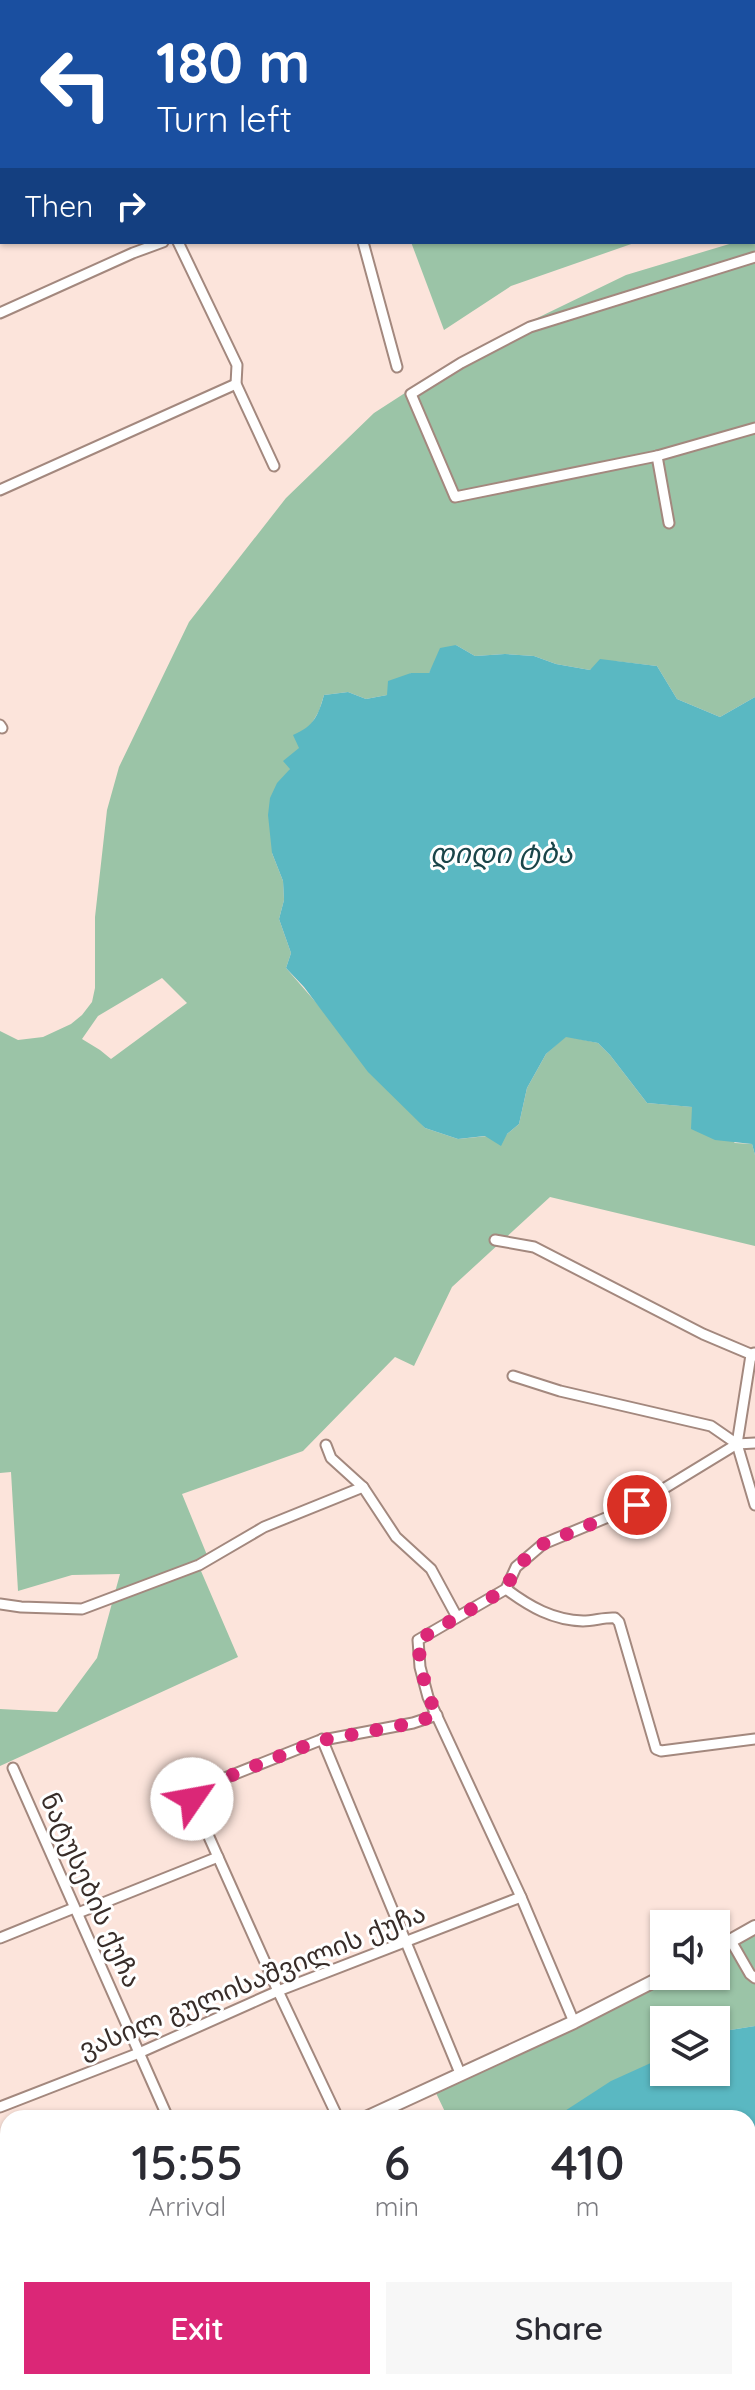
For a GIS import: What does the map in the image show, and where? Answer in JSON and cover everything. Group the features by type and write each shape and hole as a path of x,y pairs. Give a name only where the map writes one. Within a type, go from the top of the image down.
{"street":[{"path":"0,313 158,244"},
{"path":"179,244 237,365 236,384 274,466"},
{"path":"364,244 397,367"},
{"path":"755,257 530,327 461,363 411,394 455,497 657,456 755,428"},
{"path":"0,490 236,384"},
{"path":"657,456 669,523"},
{"path":"495,1240 534,1247 703,1334 754,1354 737,1444 755,1505"},
{"path":"513,1376 560,1391 711,1426 737,1444"},
{"path":"574,2022 521,1897 428,1697 420,1667 418,1640 506,1589 516,1567 543,1544 637,1505 737,1444 755,1443"},
{"path":"326,1445 331,1458 363,1487 396,1537 431,1569 457,1617"},
{"path":"0,1604 82,1609 199,1565 264,1527 363,1487"},
{"path":"506,1589 531,1608 556,1617 585,1621 615,1618 619,1622 656,1749 661,1751 755,1739"},
{"path":"334,2110 278,1991 192,1794 197,1789 322,1739 413,1723 437,1715"},
{"path":"322,1739 460,2073"},
{"name":"ნატუსების ქუჩა","path":"13,1768 164,2110"},
{"path":"0,1938 218,1857"},
{"name":"ვასილ გულისაშვილის ქუჩა","path":"0,2107 139,2053 278,1991 521,1897"},
{"path":"755,1927 731,1941 755,1978"},
{"path":"383,2110 574,2022 650,1983"}],"green space":[{"path":"412,244 631,244 511,286 444,330"},
{"path":"729,244 755,244 755,697 720,717 677,699 657,666 614,661 590,670 556,664 534,656 475,656 456,645 435,663 429,673 411,673 387,695 366,699 348,692 324,695 290,769 272,853 283,881 284,900 279,919 291,953 286,968 425,1128 458,1139 507,1134 519,1124 527,1088 546,1054 566,1036 598,1043 647,1103 693,1107 735,1143 752,1144 755,1155 755,1246 550,1197 452,1287 414,1366 395,1357 303,1451 182,1494 207,1555 192,1562 201,1571 238,1657 0,1766 0,1709 57,1712 97,1658 120,1574 72,1575 18,1591 11,1472 0,1473 0,1031 18,1040 43,1037 71,1024 92,1002 95,988 95,917 107,810 119,767 189,622 286,498 374,413 456,360 626,275","holes":["162,978 187,1003 111,1059 82,1039 98,1016"]},
{"path":"755,1935 755,2026 730,2030 730,2006 650,2006 650,2066 570,2110 444,2110 435,2091 650,1989 730,1990 730,1948"}],"water":[{"name":"დიდი ტბა","path":"456,645 475,656 534,656 556,664 590,670 600,659 657,666 677,699 720,717 755,697 755,1155 752,1144 715,1140 691,1129 692,1107 647,1103 598,1043 566,1037 546,1054 527,1088 519,1124 507,1134 501,1146 485,1136 458,1139 425,1128 368,1072 286,968 291,953 279,919 284,900 283,881 272,853 268,815 270,798 277,783 290,769 283,761 299,748 293,735 314,720 324,695 348,692 366,699 387,695 388,681 411,673 429,673 440,648"},
{"path":"755,2026 755,2110 566,2110 611,2081 650,2063 650,2086 730,2086 730,2030"}],"route":[{"path":"192,1799 197,1789 318,1741 413,1723 437,1715 428,1697 420,1667 418,1640 506,1589 516,1567 543,1544 637,1505"}]}
